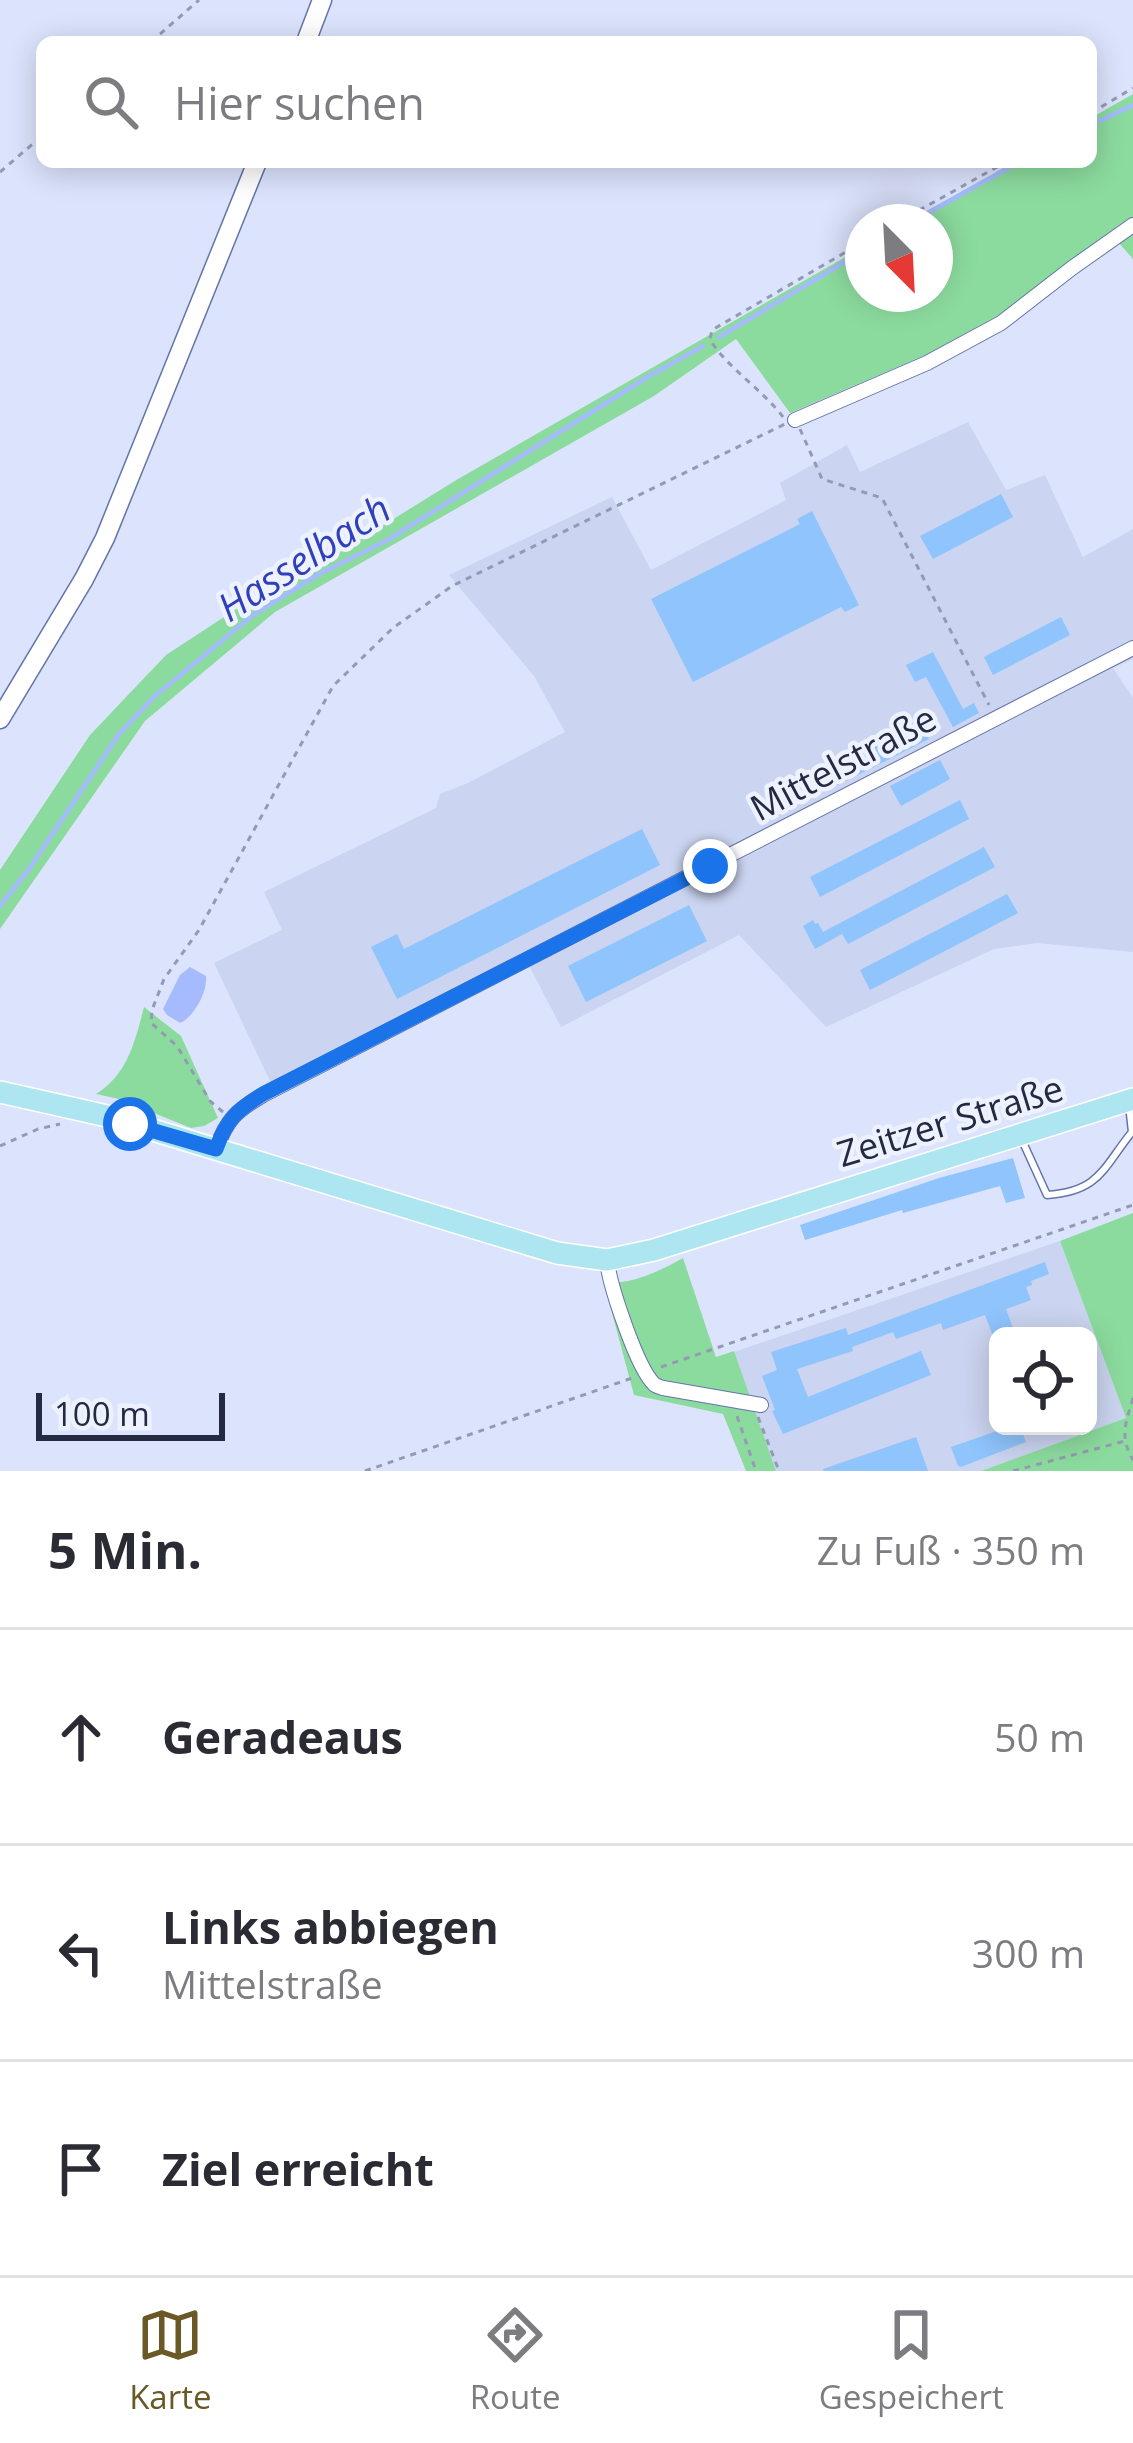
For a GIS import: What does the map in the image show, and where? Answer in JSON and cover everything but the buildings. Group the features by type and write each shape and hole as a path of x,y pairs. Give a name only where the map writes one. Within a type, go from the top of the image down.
{"main road":[{"path":"0,1092 91,1112 557,1253 607,1260"},
{"name":"Zeitzer Straße","path":"607,1260 634,1256 1131,1100"}],"street":[{"path":"307,36 322,0"},
{"path":"0,719 105,538 255,168"},
{"path":"792,421 927,363 1001,323 1133,225"},
{"name":"Mittelstraße","path":"232,1116 263,1094 1133,648"},
{"path":"216,1149 232,1116"},
{"path":"607,1260 609,1282 654,1384 756,1404"}],"lane":[{"path":"1020,1134 1047,1195 1068,1193 1094,1182 1132,1132 1131,1100"}],"path":[{"path":"158,36 199,0"},
{"path":"1097,109 1133,88"},
{"path":"0,172 36,141"},
{"path":"930,204 995,168"},
{"path":"845,252 724,321 712,330 710,339 792,421 821,478 881,498 995,717"},
{"path":"232,1116 210,1101 177,1046 151,1023 152,1010 164,979 200,930 333,686 394,628 452,586 792,421"},
{"path":"365,1471 1133,1205"},
{"path":"1133,1398 1124,1432 1133,1460"},
{"path":"733,1401 756,1471"},
{"path":"756,1404 779,1471"},
{"path":"1013,1471 1124,1441"}],"shaded area":[{"path":"968,422 1006,490 1045,475 1083,557 1133,529 1133,659 1113,668 1133,698 1133,952 1037,943 994,949 826,1027 739,935 561,1027 523,954 271,1083 214,963 282,930 264,892 436,808 440,794 565,732 534,676 449,575 612,497 651,570 786,500 780,483 847,445 860,472"},
{"path":"1060,1241 1092,1327 989,1327 989,1435 1079,1435 981,1471 776,1471 734,1352"},
{"path":"1097,1340 1126,1418 1097,1429"}],"green space":[{"path":"1133,94 1133,259 1111,234 997,316 928,354 790,413 736,339 654,396 275,612 145,721 0,929 0,870 90,735 166,655 250,600 277,591 458,479 845,257 845,312 953,312 953,204 939,204 1003,168 1097,168 1097,115"},
{"path":"144,1007 181,1036 218,1118 191,1128 96,1094 123,1067"},
{"path":"1133,1213 1133,1471 981,1471 1079,1435 1097,1435 1097,1429 1126,1418 1097,1340 1097,1327 1092,1327 1060,1241"},
{"path":"683,1258 716,1357 734,1351 776,1471 746,1471 723,1414 634,1395 604,1283 645,1276"}],"water":[{"path":"190,967 206,976 206,982 195,1009 180,1023 163,1009 180,975"}],"waterway":[{"name":"Hasselbach","path":"1097,122 1133,105"},
{"name":"Hasselbach","path":"944,204 1008,168"},
{"name":"Hasselbach","path":"719,337 845,262"},
{"name":"Hasselbach","path":"655,373 703,346"},
{"name":"Hasselbach","path":"0,906 119,734 155,696 253,615 319,574 386,541 654,373"}],"route":[{"path":"130,1124 216,1149 232,1116 263,1094 710,866"}]}
